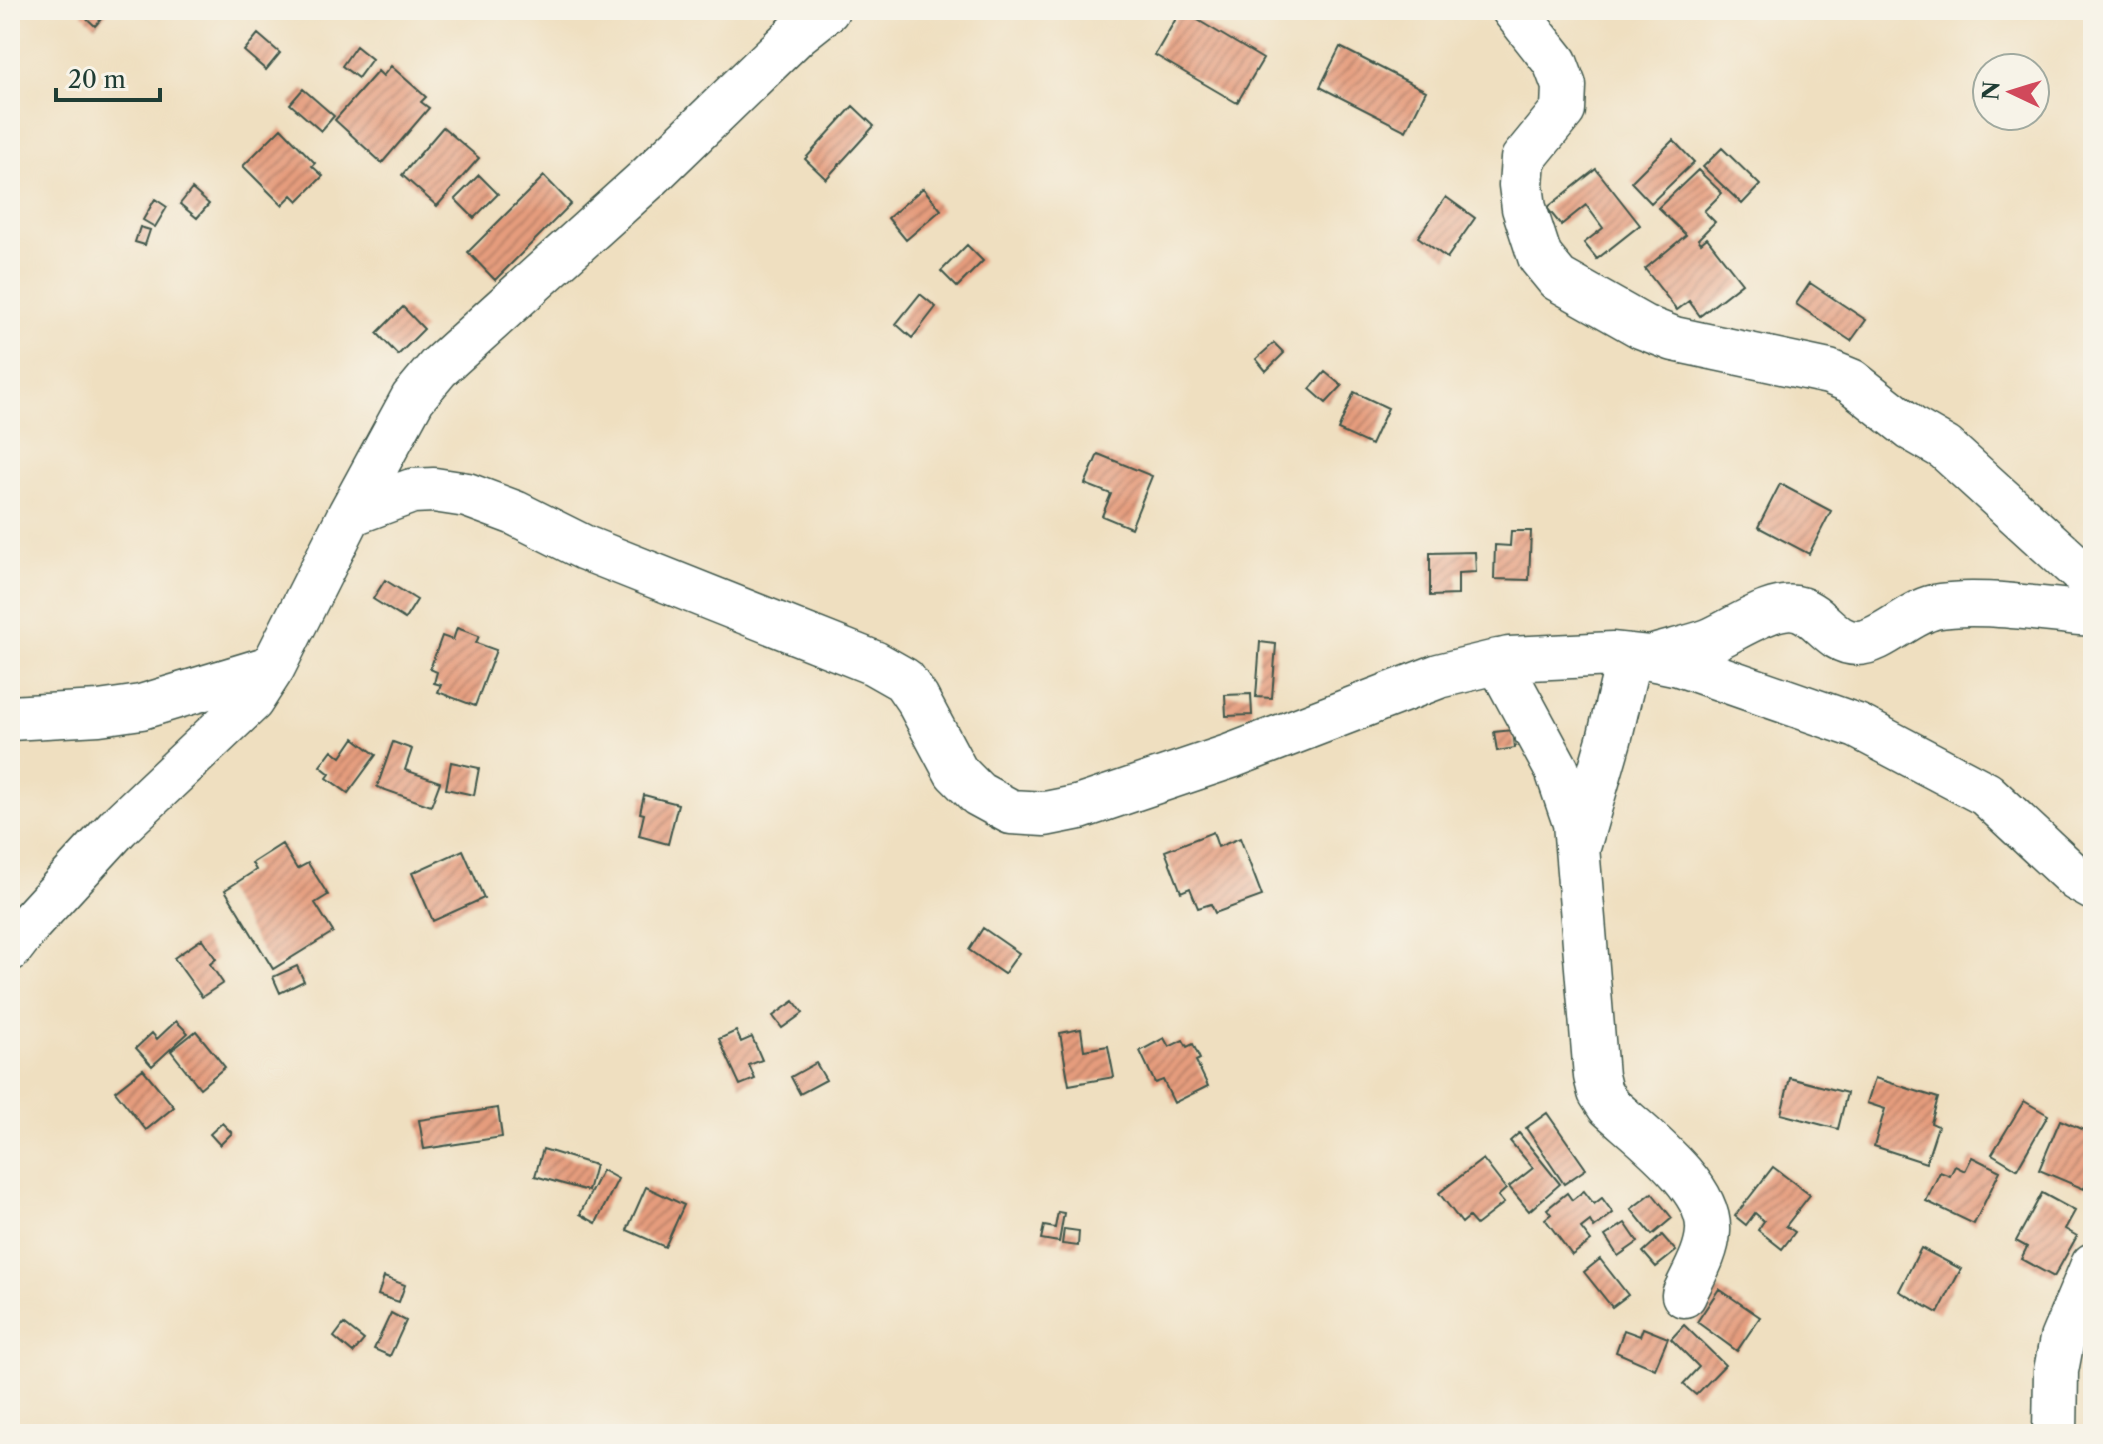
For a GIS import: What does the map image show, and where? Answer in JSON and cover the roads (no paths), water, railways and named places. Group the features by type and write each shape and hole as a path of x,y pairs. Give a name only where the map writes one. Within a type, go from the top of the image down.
{"street":[{"path":"1514,10 1555,62 1564,86 1563,110 1523,159 1521,185 1524,208 1540,257 1558,279 1643,327 1674,339 1829,372 1851,381 1912,429 1945,448 2093,583"},
{"path":"10,949 118,827 251,701 273,667 413,398 438,368 646,180 804,18"},
{"path":"350,514 412,491 434,490 467,495 515,513 585,548 874,663 904,680 956,772 978,794 1011,812 1045,814 1080,807 1231,756 1439,676 1498,661 1639,657 1679,664 1857,726 1986,794 2077,879 2093,888"},
{"path":"1639,657 1710,640 1783,609 1801,609 1835,636 1858,644 1917,613 1949,605 1974,604 2093,614"},
{"path":"1577,850 1609,740 1639,657"},
{"path":"1498,661 1557,770 1575,823 1596,1076 1600,1092 1609,1106 1688,1180 1707,1213 1705,1250 1684,1295"},
{"path":"10,718 99,713 141,707 273,667"},
{"path":"2055,1434 2056,1371 2062,1339 2093,1265"}]}
